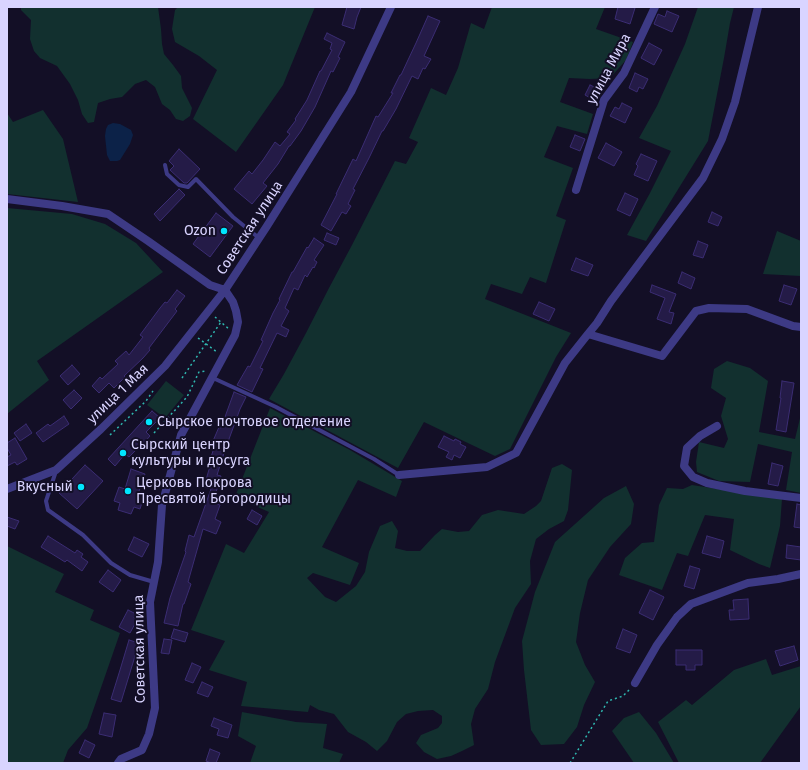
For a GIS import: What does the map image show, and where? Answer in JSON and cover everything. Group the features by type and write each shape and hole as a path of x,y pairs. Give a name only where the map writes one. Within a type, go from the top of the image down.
{"street":[{"name":"Советская улица","path":"118,763 121,759 142,750 149,734 155,708 150,602 158,562 162,505 181,436 235,335 238,322 236,311 233,302 225,290 260,238 351,92 391,7"},
{"name":"улица Мира","path":"576,190 604,100 624,73 655,7"},
{"path":"400,475 487,467 516,453 565,363 703,178 722,139 735,102 758,7"},
{"path":"7,199 108,214 210,285 225,290"},
{"name":"улица 1 Мая","path":"7,489 56,470 101,429 165,366 225,290"},
{"path":"588,334 662,356 696,311 709,308 747,309 793,326 801,327"},
{"path":"717,426 700,436 687,448 684,466 694,477 707,483 745,491 801,498"},
{"path":"635,683 657,645 677,617 691,604 748,583 801,574"}],"lane":[{"path":"165,165 167,174 179,185 188,187 196,179 233,217 260,238"},
{"path":"213,378 276,407 374,459 400,475"},
{"path":"56,470 46,501 48,510 83,535 111,563 130,575 154,582"}],"path":[{"path":"214,315 228,329 231,324"},
{"path":"182,378 221,322"},
{"path":"197,337 217,352"},
{"path":"154,432 187,397 199,372 208,370"},
{"path":"110,435 146,401 154,389"},
{"path":"570,763 608,701 623,696 635,683"}],"green space":[{"path":"21,7 158,7 164,54 181,76 182,88 192,108 190,116 183,121 176,119 170,110 162,104 155,87 146,80 135,84 122,97 98,103 94,122 88,123 82,114 78,100 70,84 57,66 40,58 34,51 30,39 31,20 21,10"},
{"path":"178,7 315,7 283,85 236,152 193,119 217,70 199,56 175,42 172,29 175,10"},
{"path":"492,7 605,7 596,29 633,42 626,60 610,78 569,78 560,102 593,114 587,134 557,126 544,157 573,168 556,216 566,220 546,283 530,277 522,294 491,284 485,299 571,333 556,357 510,449 495,456 424,422 398,468 269,399 306,333 395,161 406,164 418,142 409,138 431,88 446,95 458,68 471,23 484,29"},
{"path":"698,7 734,7 708,141 646,241 627,235 671,151 639,138 657,106 685,44"},
{"path":"43,110 63,139 78,202 7,194 7,113 13,122"},
{"path":"7,208 72,214 105,224 136,243 163,272 37,361 49,380 7,414"},
{"path":"777,231 801,241 801,276 763,274"},
{"path":"727,361 750,368 768,381 759,432 795,439 801,414 801,493 786,490 792,452 758,444 750,482 719,481 697,472 696,462 699,442 724,448 728,439 721,416 726,398 711,388 714,369"},
{"path":"166,381 184,395 165,418 147,405"},
{"path":"270,408 350,450 402,481 396,497 358,480 322,547 359,563 350,585 313,573 307,578 325,597 336,602 356,586 365,572 369,552 380,526 392,521 398,531 395,548 407,551 420,551 442,529 458,532 469,531 482,515 498,510 524,514 541,501 552,468 562,464 572,470 568,510 564,521 549,529 536,539 530,561 531,584 515,608 495,662 488,689 475,709 471,724 474,745 451,756 437,759 424,752 416,743 421,735 438,728 442,723 442,716 433,710 418,711 406,714 397,722 387,741 377,751 366,742 348,732 334,714 319,710 310,705 308,712 241,706 247,682 209,670 225,641 191,630 226,544 244,553 269,512 235,497"},
{"path":"692,485 782,499 780,526 770,568 730,550 734,519 705,515 688,556 677,553 662,590 619,575 625,558 642,543 654,542 659,505 667,488 683,489"},
{"path":"626,486 634,504 631,524 610,547 588,580 580,613 576,642 585,665 595,682 584,705 577,727 564,744 541,745 531,730 522,641 535,592 555,542 604,498"},
{"path":"7,546 64,574 55,592 94,610 90,620 120,633 87,728 68,750 63,763 7,763"},
{"path":"766,659 772,675 801,666 801,706 760,763 679,763 658,722 686,700 692,705 734,670"},
{"path":"242,712 296,722 327,724 323,748 343,754 339,763 250,763 256,746 238,736"},
{"path":"639,712 656,733 674,763 634,763 612,731 624,718"}],"water":[{"path":"113,123 120,124 131,130 133,135 130,144 120,160 117,161 110,161 107,155 105,136 108,125"}],"building":[{"path":"347,7 361,7 354,29 342,25"},
{"path":"618,7 635,8 630,24 615,19"},
{"path":"667,11 679,16 672,32 654,24 658,14 665,17"},
{"path":"428,16 440,21 424,56 431,59 425,69 423,68 418,79 412,76 353,189 355,190 348,204 351,206 346,214 342,212 331,231 321,225 353,159 356,161 376,116 378,117 393,93 391,93 401,75"},
{"path":"327,33 345,42 338,57 340,58 333,72 331,71 315,107 301,131 263,183 267,186 252,204 234,189 249,171 252,174 275,142 280,146 290,134 287,132 296,120 295,119 307,100 320,71 332,50 330,49 332,43 324,39"},
{"path":"649,43 662,50 654,65 641,58"},
{"path":"635,73 648,79 643,89 639,87 637,92 629,88"},
{"path":"590,85 601,90 596,101 585,95"},
{"path":"622,103 632,108 625,123 610,116 615,107 619,109"},
{"path":"575,135 585,139 580,151 570,147"},
{"path":"606,143 622,152 614,166 598,158"},
{"path":"179,149 200,169 187,183 184,183 170,170 174,166 169,161"},
{"path":"641,154 657,161 648,181 634,175 638,166 636,164"},
{"path":"179,189 185,195 160,221 154,214"},
{"path":"625,193 638,199 630,216 617,210"},
{"path":"712,212 722,217 718,226 708,222"},
{"path":"216,213 233,226 210,257 193,244"},
{"path":"327,233 339,238 336,245 324,240"},
{"path":"314,238 324,245 314,260 317,262 314,268 313,267 307,277 305,275 298,290 294,288 285,308 289,311 281,326 289,330 286,337 277,333 260,368 263,369 252,392 237,385 248,366 250,367 263,341 261,340 292,272"},
{"path":"698,241 708,245 703,258 693,255"},
{"path":"576,258 593,265 588,276 571,270"},
{"path":"682,272 695,278 691,289 678,283"},
{"path":"652,285 676,294 669,312 674,313 671,324 657,319 665,298 650,292"},
{"path":"784,285 797,289 791,305 779,301"},
{"path":"177,290 185,296 175,309 177,311 149,348 150,350 114,388 109,383 99,393 92,386 100,377 102,379 118,364 115,361 126,351 129,355 143,337 140,335 160,308 165,302 167,303"},
{"path":"539,302 555,309 549,321 533,314"},
{"path":"72,365 80,374 68,385 60,376"},
{"path":"782,381 794,383 786,432 776,430"},
{"path":"74,390 82,398 71,409 63,400"},
{"path":"234,392 246,397 240,409 217,475 221,476 213,502 220,505 215,519 221,522 216,534 203,529 188,582 191,584 183,604 178,626 164,623 170,598 186,552 189,535 194,537 211,489 204,487 210,466 208,466 216,442 213,441 219,427 221,428"},
{"path":"152,411 160,418 146,432 150,436 129,457 125,454 115,466 108,459"},
{"path":"64,416 69,424 43,442 36,433 48,424 50,426"},
{"path":"26,424 32,433 20,441 14,433"},
{"path":"444,436 454,441 455,439 461,442 460,444 466,447 460,458 454,455 452,460 446,457 449,452 438,447"},
{"path":"15,438 27,459 17,465 15,462 7,466 7,457 11,455 7,448 7,443"},
{"path":"772,463 783,466 778,486 768,484"},
{"name":"Вкусный","path":"85,465 103,481 77,509 59,493"},
{"name":"Церковь Покрова Пресвятой Богородицы","path":"131,469 145,474 138,494 144,496 140,509 134,507 131,514 118,510 120,503 114,501 119,487 125,489"},
{"path":"797,504 801,505 801,528 794,527"},
{"path":"252,510 262,516 257,525 247,519"},
{"path":"7,517 19,521 15,529 7,526"},
{"path":"48,536 75,553 77,550 83,554 81,557 88,562 82,571 67,560 65,562 41,547"},
{"path":"707,536 724,541 720,558 702,553"},
{"path":"134,537 149,544 142,557 128,550"},
{"path":"787,545 801,547 801,560 786,558"},
{"path":"690,566 700,569 694,589 684,586"},
{"path":"108,570 121,580 113,592 99,582"},
{"path":"650,590 664,597 653,620 639,613"},
{"path":"748,599 749,619 730,620 729,610 734,610 733,600"},
{"path":"128,610 136,614 134,618 137,620 130,633 119,627"},
{"path":"174,629 188,633 185,642 171,638"},
{"path":"623,629 637,635 630,653 616,648"},
{"path":"164,639 172,640 169,654 161,653"},
{"path":"129,640 139,643 121,702 111,699"},
{"path":"794,646 798,660 780,666 775,651"},
{"path":"676,650 702,650 702,665 695,665 695,670 686,670 686,665 676,665"},
{"path":"192,663 201,667 193,683 185,680"},
{"path":"202,682 213,687 208,697 197,693"},
{"path":"104,713 116,715 112,737 99,734"},
{"path":"214,718 232,725 228,738 217,735 219,729 211,726"},
{"path":"85,740 95,745 89,758 79,753"},
{"path":"210,749 220,753 216,763 206,761"}],"place":[{"name":"Ozon","path":"224,231"},
{"name":"Сырское почтовое отделение","path":"149,422"},
{"name":"Сырский центр культуры и досуга","path":"123,453"},
{"name":"Вкусный","path":"81,487"},
{"name":"Церковь Покрова Пресвятой Богородицы","path":"128,491"}]}
